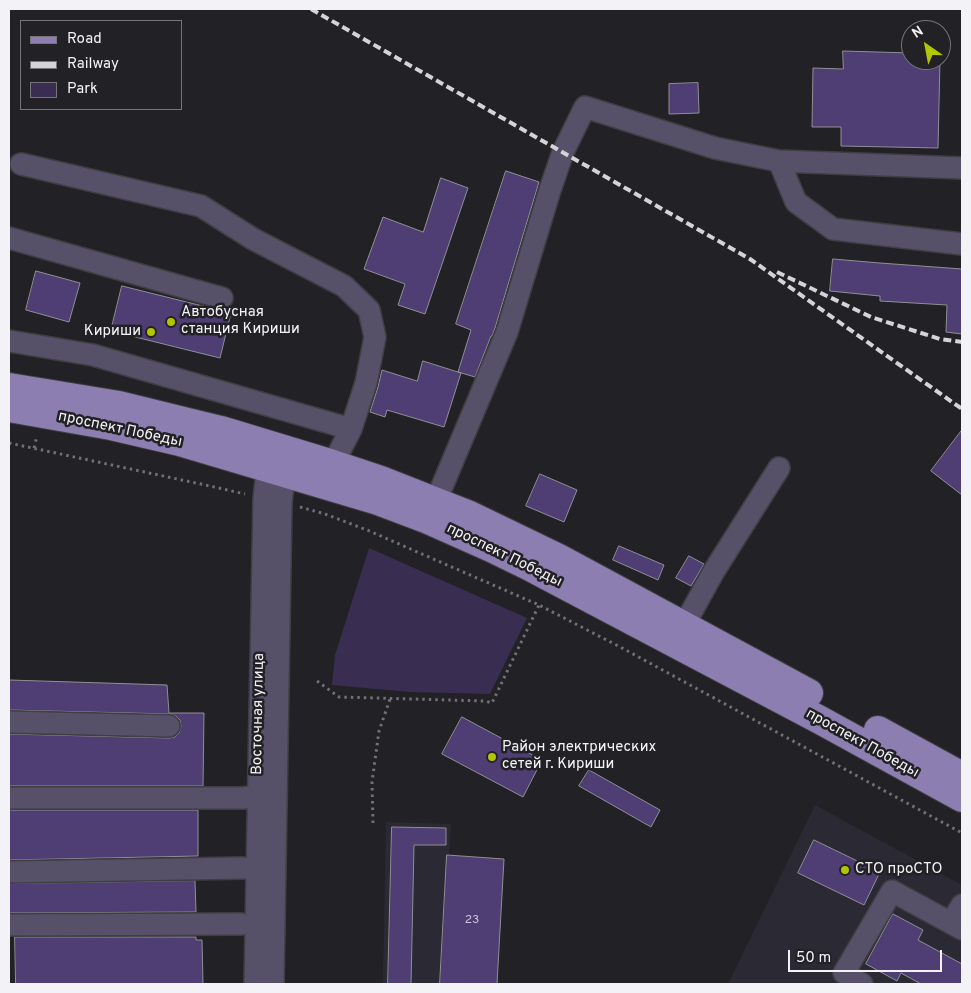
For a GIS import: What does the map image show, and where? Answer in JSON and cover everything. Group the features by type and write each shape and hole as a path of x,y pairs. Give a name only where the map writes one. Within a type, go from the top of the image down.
{"main road":[{"name":"проспект Победы","path":"9,387 120,405 221,430 375,500 432,511 470,515 567,563 829,725 962,798"},
{"name":"проспект Победы","path":"9,408 142,432 180,442 274,454 333,464 381,480 432,511"},
{"name":"проспект Победы","path":"679,634 962,776"}],"street":[{"path":"432,511 508,332 563,152 585,107 715,148 779,161 962,168"},
{"path":"779,161 796,202 833,229 962,244"},
{"path":"21,164 201,206 253,239 344,286 369,310 375,337 366,383 351,428 333,464"},
{"path":"9,238 222,298"},
{"path":"9,341 93,355 351,428"},
{"name":"Восточная улица","path":"255,984 258,796 274,454"},
{"path":"679,634 714,571 780,468"},
{"name":"Восточная улица","path":"272,501 273,984"},
{"path":"9,722 169,726"},
{"path":"9,798 243,798 258,796"},
{"path":"9,872 243,868"},
{"path":"862,984 844,973 892,891 959,919"},
{"path":"9,925 241,924"}],"path":[{"path":"9,443 272,501 325,514 367,530 539,605 624,649 962,833"},
{"path":"317,681 339,697 492,703 539,605"},
{"path":"373,823 372,782 379,731 390,698"}],"shaded area":[{"path":"815,805 962,885 962,984 728,984"},
{"path":"386,822 451,824 441,984 383,984"}],"green space":[{"path":"369,548 527,618 490,694 410,692 332,685 335,655"}],"building":[{"path":"843,51 901,53 901,70 940,70 938,148 841,146 841,127 812,127 813,68 843,69"},
{"path":"698,83 699,113 669,114 669,84"},
{"path":"506,171 539,182 495,328 475,377 458,372 471,330 456,324"},
{"path":"441,178 468,188 425,314 398,305 405,284 364,269 383,217 423,232"},
{"path":"833,259 962,269 962,334 946,332 947,305 880,301 880,296 830,291"},
{"path":"36,271 80,283 69,322 26,310"},
{"name":"Автобусная станция Кириши","path":"122,286 231,313 220,358 111,331"},
{"path":"423,361 461,373 444,427 387,410 385,417 370,412 382,370 417,381"},
{"path":"962,430 962,495 931,471"},
{"path":"540,474 577,490 564,522 526,506"},
{"path":"619,546 664,565 658,580 613,560"},
{"path":"689,556 704,564 691,586 676,578"},
{"path":"9,680 167,685 169,713 204,713 203,786 9,786 9,734 169,738 175,737 179,733 181,726 180,720 176,716 169,714 9,710"},
{"path":"462,717 542,760 523,797 442,754"},
{"path":"589,770 660,810 651,827 579,786"},
{"path":"9,810 198,810 198,856 9,860"},
{"path":"392,827 446,828 446,845 414,845 411,984 388,984"},
{"path":"814,840 880,872 864,905 798,873"},
{"path":"447,855 504,859 497,984 440,984"},
{"path":"195,881 196,912 9,913 9,884"},
{"path":"893,914 923,930 918,940 962,964 962,984 921,984 901,973 897,981 866,964"},
{"path":"15,937 196,937 196,940 202,940 203,984 16,984"}],"railway":[{"path":"311,9 750,259 962,409"},
{"path":"777,272 871,317 940,339 962,342"}],"place":[{"name":"Автобусная станция Кириши","path":"171,322"},
{"name":"Кириши","path":"151,332"},
{"name":"Район электрических сетей г. Кириши","path":"492,757"},
{"name":"СТО проСТО","path":"845,870"}]}
